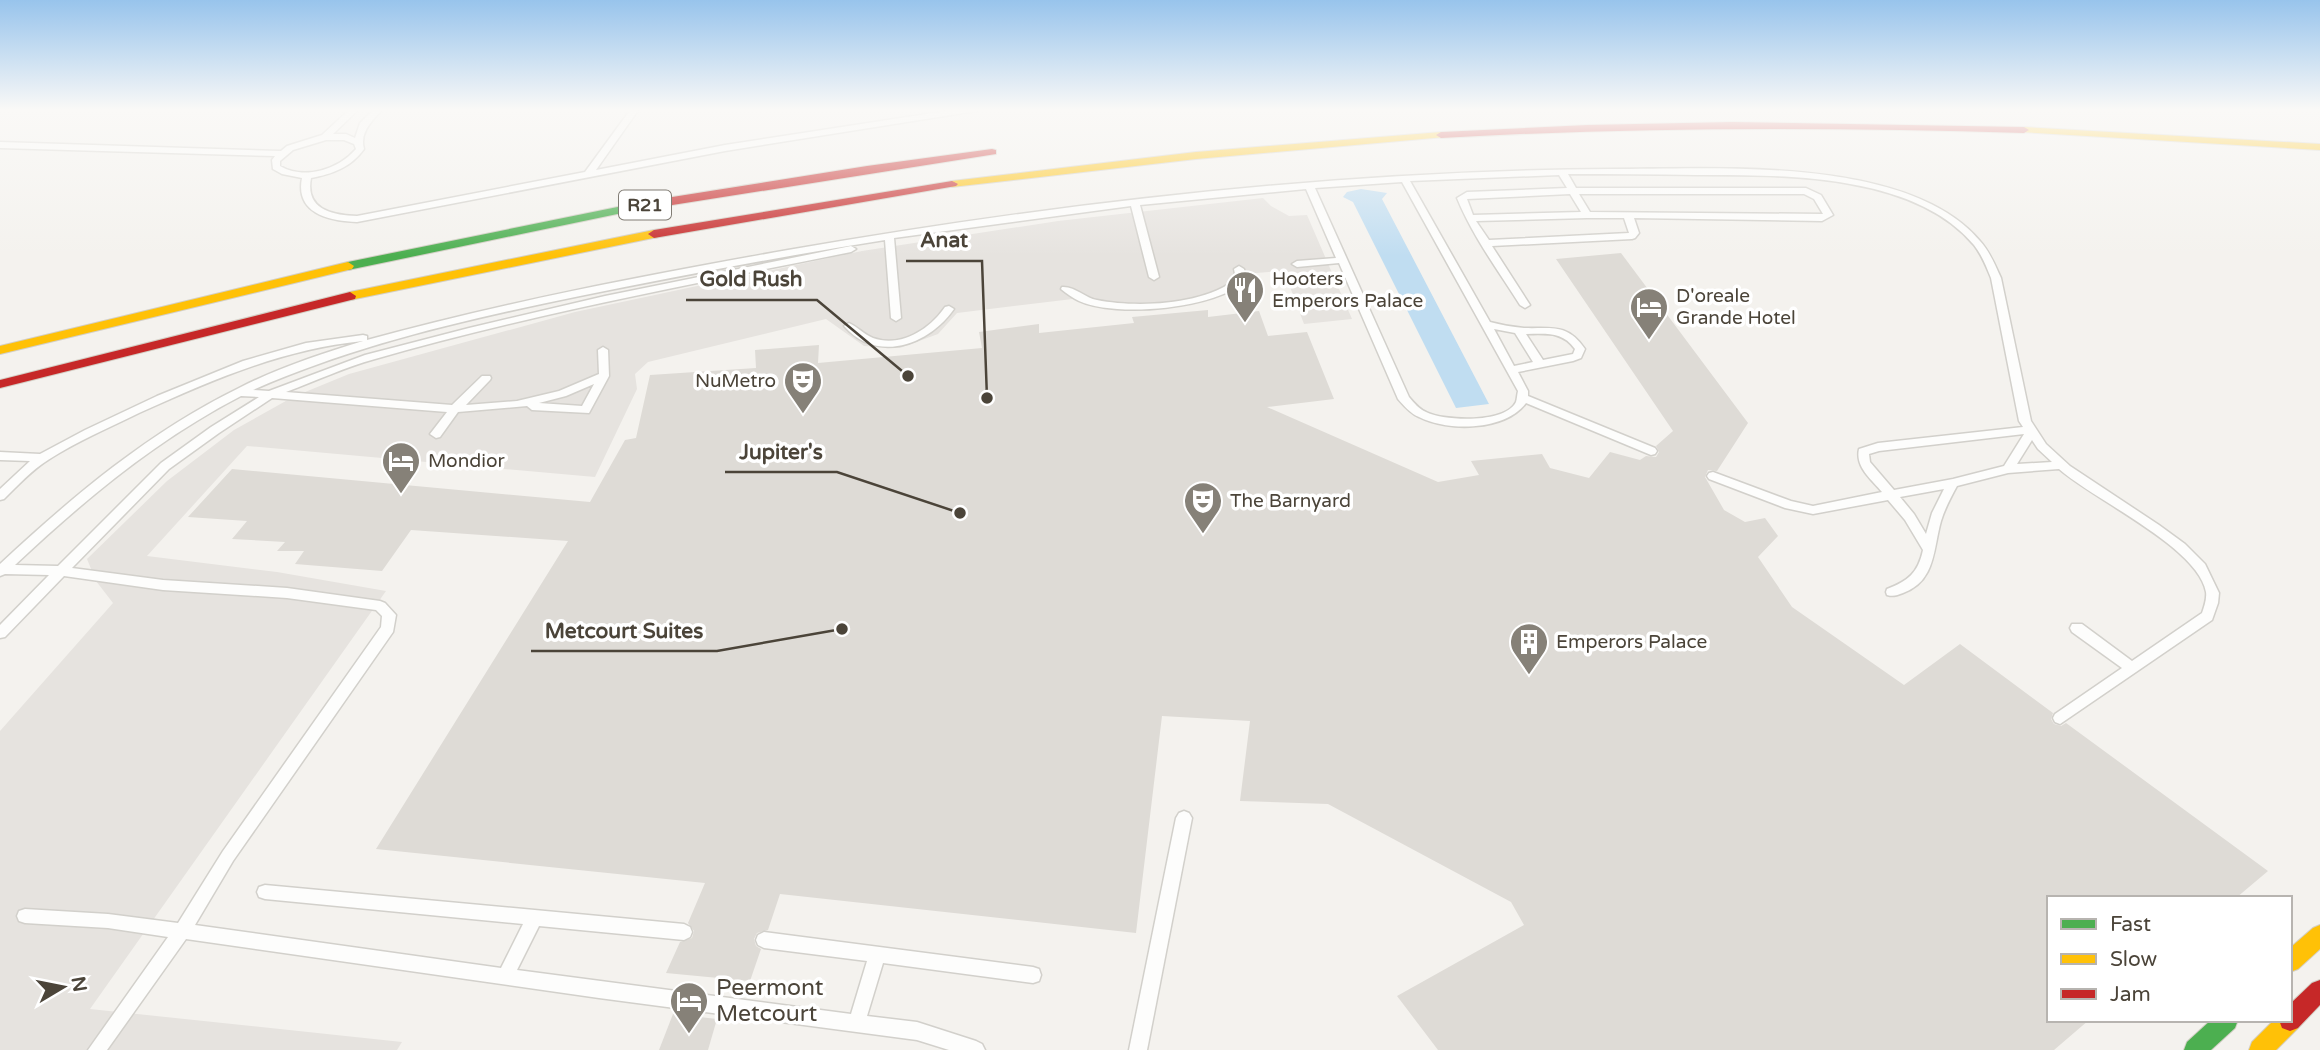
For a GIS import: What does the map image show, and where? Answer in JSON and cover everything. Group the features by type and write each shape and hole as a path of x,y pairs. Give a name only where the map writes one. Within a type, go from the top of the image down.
{"main road":[{"name":"R21","path":"0,351 258,285 502,232 729,189 948,158"},
{"name":"R21","path":"0,384 369,293 620,240 937,186 1162,158"},
{"path":"2292,1014 2320,935"},
{"path":"2195,1050 2225,1022"},
{"path":"2260,1050 2288,1022"}],"lane":[{"path":"277,158 276,167 282,172 307,174 322,172 352,158"},
{"path":"588,175 600,158"},
{"path":"307,174 305,193 308,202 326,213 349,219 677,158"},
{"path":"1562,172 1587,215"},
{"path":"1,569 113,469 155,439 238,392 285,371 383,339 642,281 929,231 1135,202 1309,186 1404,178 1562,172 1750,172 1818,176 1872,186 1934,209 1973,237 1991,260 2030,432 2038,445 2060,465 2181,548 2198,565 2213,591 2207,616 2060,718"},
{"path":"1404,178 1513,370 1523,398 1651,451"},
{"path":"1309,186 1400,393 1418,412 1438,420 1479,422 1508,415 1523,398"},
{"path":"1470,218 1587,215 1822,218 1828,215 1818,197 1806,191 1473,193 1462,198 1470,218 1525,305"},
{"path":"1135,202 1154,277"},
{"path":"1485,243 1632,236 1634,233 1628,215"},
{"path":"890,238 896,318"},
{"path":"0,634 165,466 190,446 271,394 369,357 528,316 890,238"},
{"path":"1297,264 1341,260"},
{"path":"1066,289 1084,300 1113,305 1180,302 1210,297 1228,290 1241,280 1239,269"},
{"path":"849,326 855,334 865,339 884,344 901,342 935,328 943,322 949,309"},
{"path":"1488,325 1519,331 1557,330 1570,336 1580,349 1577,356 1568,360 1539,363 1513,370"},
{"path":"1519,331 1539,363"},
{"path":"0,496 42,458 187,386 251,361 326,343 361,338 383,339"},
{"path":"238,392 455,409 517,405 585,410 604,376 603,350"},
{"path":"517,405 562,394 604,376"},
{"path":"436,433 486,378"},
{"path":"2008,470 2030,432"},
{"path":"1930,552 1910,517 1864,463 1863,452 1878,447 2030,432"},
{"path":"0,456 42,458"},
{"path":"1713,477 1789,505 1813,510 2008,470 2060,465"},
{"path":"1892,592 1915,583 1930,552 1935,519 1953,482"},
{"path":"1,569 62,571 163,585 287,593 380,606 389,615 388,628 97,1050"},
{"path":"2077,628 2132,668"},
{"path":"1138,1050 1184,818"},
{"path":"265,892 684,932"},
{"path":"25,916 108,921 917,1031 976,1050"},
{"path":"506,976 534,918"},
{"path":"764,940 1033,975"},
{"path":"858,1023 877,954"}],"shaded area":[{"path":"1263,198 1289,216 1307,215 1352,319 1304,324 1284,271 1256,273 1210,299 1121,304 1081,298 957,313 938,334 900,348 864,346 826,319 648,362 635,374 637,389 595,477 247,446 147,556 277,572 386,591 90,1009 402,1042 397,1050 0,1050 0,731 113,603 96,581 87,559 167,481 234,430 293,397 349,374 575,312 862,251 1058,221"}],"water":[{"path":"1361,189 1387,193 1382,199 1489,404 1456,408 1353,202 1343,197 1347,192"}],"building":[{"name":"Emperors Palace","path":"1621,253 1748,423 1717,471 1708,470 1705,477 1724,510 1745,522 1765,518 1778,536 1758,557 1792,607 1904,685 1960,644 2053,713 2051,719 2054,724 2061,726 2066,723 2268,871 2238,896 2047,896 2047,1022 2087,1022 2054,1050 1438,1050 1397,996 1524,925 1511,902 1328,804 1240,801 1250,721 1162,716 1136,933 780,894 768,930 757,933 754,939 756,946 761,949 750,981 666,973 680,942 692,938 694,931 688,923 705,883 376,849 568,541 411,530 382,571 295,564 304,551 277,551 285,542 232,539 247,521 188,517 232,469 590,502 625,440 636,438 650,375 756,368 755,350 819,345 818,363 982,348 979,332 1039,324 1039,333 1134,323 1132,317 1208,310 1208,317 1259,311 1268,336 1307,332 1334,399 1267,407 1438,482 1479,475 1471,461 1542,454 1550,468 1589,478 1610,452 1640,460 1646,456 1656,457 1659,452 1656,446 1673,431 1556,259"},
{"name":"Peermont Metcourt","path":"673,1014 717,1019 708,1050 659,1050"}],"traffic: fast":[{"path":"348,266 647,205"},
{"path":"2195,1050 2225,1022"}],"traffic: slow":[{"path":"952,184 1177,158"},
{"path":"350,296 654,234"},
{"path":"0,350 348,266"},
{"path":"2292,960 2320,935"},
{"path":"2260,1050 2288,1022"}],"traffic: jam":[{"path":"647,205 948,158"},
{"path":"654,234 952,184"},
{"path":"0,384 350,296"},
{"path":"2292,1018 2320,990"}],"place":[{"name":"Hooters Emperors Palace","path":"1245,324"},
{"name":"D'oreale Grande Hotel","path":"1649,341"},
{"name":"Gold Rush","path":"908,376"},
{"name":"Anat","path":"987,398"},
{"name":"NuMetro","path":"803,415"},
{"name":"Mondior","path":"401,495"},
{"name":"Jupiter's","path":"960,513"},
{"name":"The Barnyard","path":"1203,535"},
{"name":"Metcourt Suites","path":"842,629"},
{"name":"Emperors Palace","path":"1529,676"},
{"name":"Peermont Metcourt","path":"689,1035"}]}
